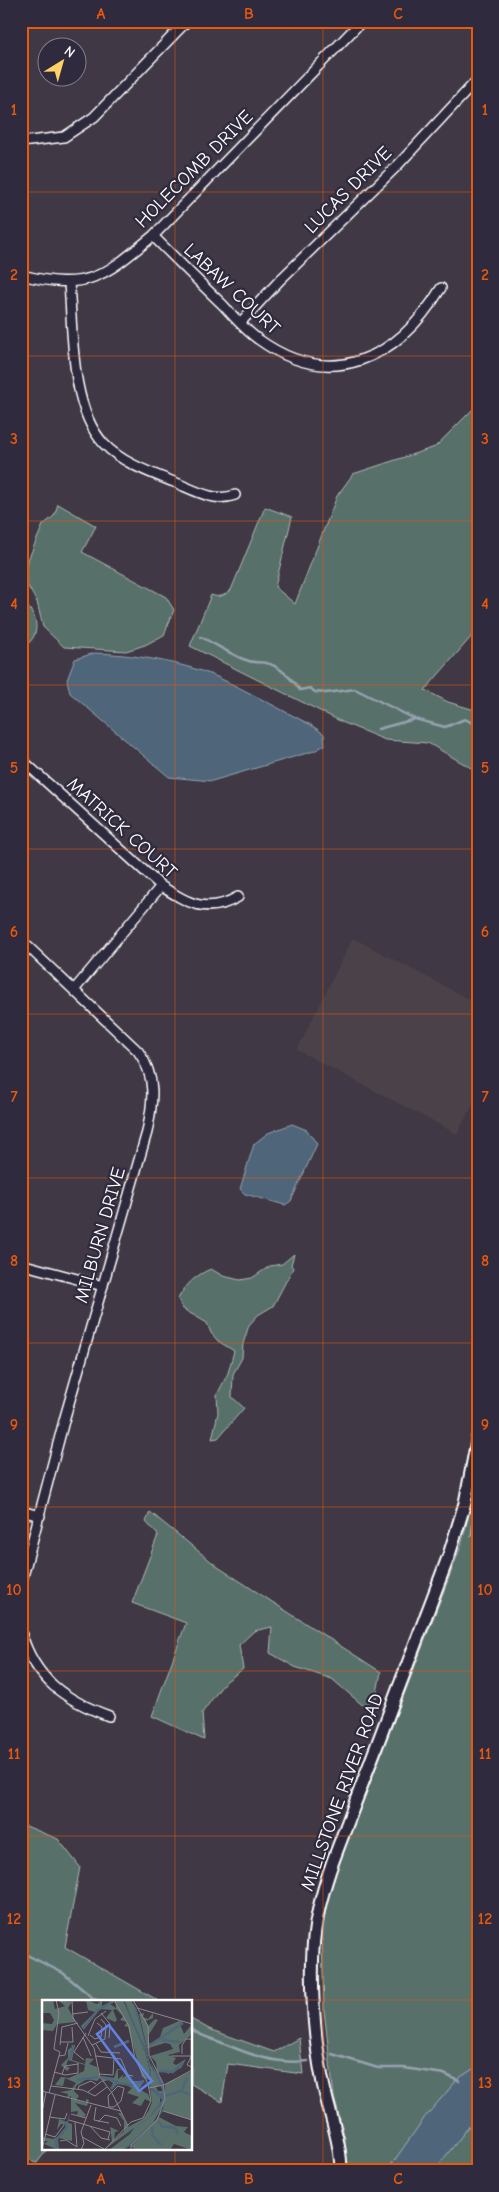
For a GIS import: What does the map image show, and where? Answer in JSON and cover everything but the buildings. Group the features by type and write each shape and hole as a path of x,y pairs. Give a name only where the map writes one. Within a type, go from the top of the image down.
{"main road":[{"name":"MILLSTONE RIVER ROAD","path":"340,2171 338,2149 318,2056 313,1966 314,1932 318,1910 333,1861 452,1546 465,1503 478,1436"}],"street":[{"path":"21,142 64,137 94,117 187,21"},
{"name":"HOLECOMB DRIVE","path":"21,275 49,282 69,283 84,281 116,267 152,236 362,21"},
{"name":"LUCAS DRIVE","path":"240,323 280,280 397,166 478,79"},
{"name":"LABAW COURT","path":"152,236 256,338 289,358 325,366 340,366 368,359 394,343 432,303 441,288"},
{"path":"69,283 79,391 88,419 105,445 140,468 188,488 217,498 227,498 236,495"},
{"name":"MATRICK COURT","path":"21,759 161,886 179,898 201,906 217,906 238,897"},
{"path":"74,990 161,886"},
{"name":"MILBURN DRIVE","path":"21,940 138,1051 151,1076 153,1093 146,1132 21,1584"},
{"path":"21,1264 102,1286"},
{"path":"21,1511 40,1516"},
{"path":"21,1632 38,1671 50,1683 74,1702 109,1716"}],"shaded area":[{"path":"353,938 478,1004 478,1095 457,1134 297,1050"}],"green space":[{"path":"478,404 478,629 425,690 448,702 478,711 478,772 428,743 385,740 344,723 190,646 211,595 221,596 231,590 265,507 292,517 275,587 295,604 337,496 353,474 435,447"},
{"path":"58,504 96,526 82,552 166,597 174,610 164,635 145,645 126,651 64,647 43,627 37,602 26,583 28,560 43,525 54,516"},
{"path":"21,601 32,612 36,625 33,638 21,648"},
{"path":"294,1254 291,1265 293,1268 273,1306 258,1315 249,1325 243,1344 242,1358 233,1374 232,1397 244,1408 218,1438 212,1439 218,1413 217,1395 228,1373 234,1351 218,1341 211,1333 207,1323 183,1309 178,1299 192,1281 211,1269 223,1276 240,1280 252,1278 270,1266 282,1264"},
{"path":"476,1486 471,1537 478,1497 478,2066 459,2078 425,2117 387,2171 345,2171 345,2138 334,2097 324,2010 322,1937 328,1893 461,1546"},
{"path":"150,1512 218,1567 381,1672 376,1698 367,1709 332,1679 295,1667 270,1653 272,1627 254,1631 239,1645 243,1669 224,1683 202,1713 204,1740 152,1716 186,1623 132,1603 158,1535 146,1522"},
{"path":"21,1824 58,1839 80,1867 65,1947 157,2000 42,2000 42,2150 47,2150 37,2163 21,2152"},
{"path":"192,2020 209,2029 274,2052 299,2038 303,2074 228,2064 222,2102 192,2085"},
{"path":"478,2119 478,2171 434,2171 470,2125"}],"water":[{"path":"95,653 156,660 215,676 311,725 324,734 325,745 314,751 212,781 169,777 70,693 67,680 75,659"},
{"path":"292,1124 307,1130 317,1144 291,1201 285,1205 245,1194 240,1189 254,1144 268,1133"},
{"path":"478,2066 478,2119 470,2125 434,2171 387,2171 425,2117 459,2078"}],"waterway":[{"path":"201,637 247,661 271,664 290,678 300,690 310,688 315,692 326,693 355,689 415,719 445,727 465,719 478,726"},
{"path":"378,729 415,719"},
{"path":"21,1952 63,1973 96,2000"},
{"path":"192,2030 205,2037 263,2058 296,2062 308,2061"},
{"path":"332,2054 378,2068 404,2068 444,2074 459,2081"}]}
